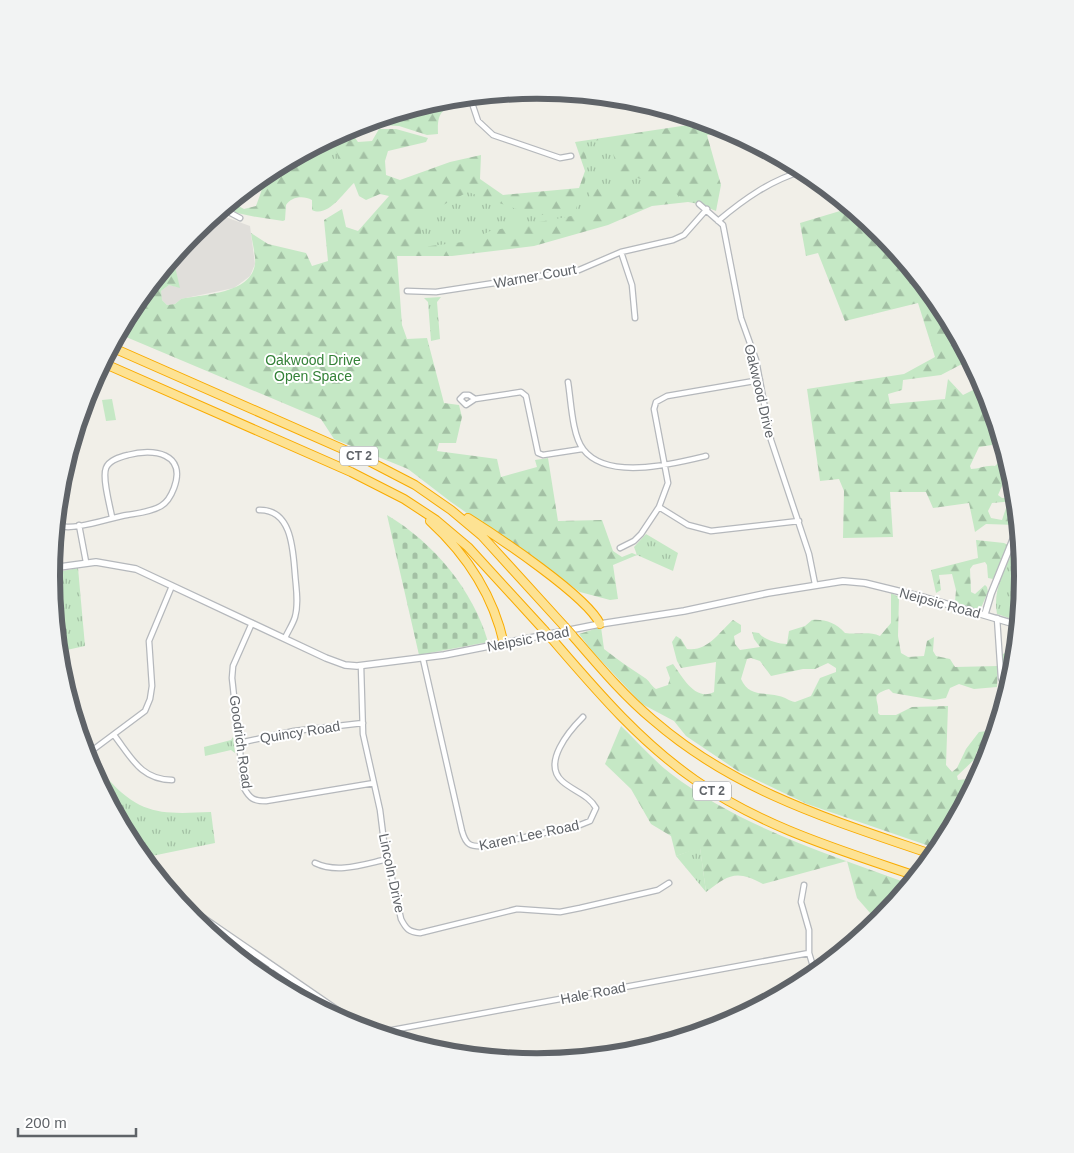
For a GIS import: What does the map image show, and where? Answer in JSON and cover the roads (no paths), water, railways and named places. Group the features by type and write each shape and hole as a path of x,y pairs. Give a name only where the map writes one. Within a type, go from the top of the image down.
{"highway":[{"name":"CT 2","path":"117,351 373,462 407,480 445,505 493,547 642,711 680,743 718,769 764,794 798,808 926,852"},
{"name":"CT 2","path":"109,366 351,472 415,506 472,551 626,722 664,757 699,783 740,808 785,830 910,874"},
{"path":"445,505 476,523 568,589 593,612 600,624"},
{"path":"415,506 444,535 480,579 490,600 504,644"}],"street":[{"path":"472,104 478,122 493,135 560,158 571,156"},
{"path":"718,221 760,190 793,174"},
{"name":"Oakwood Drive","path":"699,204 707,209 722,225 726,238 741,318 756,360 771,440 799,521 815,584"},
{"name":"Warner Court","path":"407,291 436,292 569,272 621,252 673,240 684,235 707,209"},
{"path":"229,212 240,218"},
{"path":"621,252 632,284 635,318"},
{"path":"620,548 634,541 659,507 668,483 654,409 656,402 667,396 760,380"},
{"path":"568,382 574,423 582,449 594,461 629,467 666,466 706,456"},
{"path":"476,399 521,392 526,396 538,453 543,455 582,449"},
{"path":"63,525 79,526 112,517 149,511 162,506 170,497 177,481 177,471 173,462 157,452 141,452 118,457 111,462 106,468 104,475 112,517"},
{"path":"659,507 688,525 710,531 799,521"},
{"path":"259,510 271,511 280,518 292,542 297,599 295,616 285,638"},
{"path":"79,526 86,562"},
{"path":"985,614 1013,540"},
{"name":"Neipsic Road","path":"60,567 86,562 128,566 338,663 361,666 423,658 504,644 600,624 684,611 815,584 844,581 865,583 985,614 1012,623"},
{"path":"93,750 145,711 150,699 152,686 148,641 172,586"},
{"path":"997,618 1002,681"},
{"name":"Goodrich Road","path":"252,623 234,666 232,678 244,788 249,798 254,801 266,801 374,783"},
{"name":"Karen Lee Road","path":"423,658 462,831 465,842 470,846 485,846 580,825 590,821 595,814 596,808 592,801 562,781 556,773 555,762 560,747 573,726 582,717"},
{"name":"Lincoln Drive","path":"361,666 363,723 388,859 401,919 406,928 411,932 420,933 517,909 560,912 658,890 669,882"},
{"name":"Quincy Road","path":"238,743 294,731 363,723"},
{"path":"114,735 142,771 158,780 172,780"},
{"path":"315,864 330,869 342,869 388,859"},
{"path":"804,885 801,902 809,930 809,953 813,965"},
{"path":"217,930 272,966 320,1001"},
{"name":"Hale Road","path":"391,1030 809,953"},
{"path":"269,971 272,966"}],"park label":[{"name":"Oakwood Drive Open Space","path":"313,368"}]}
